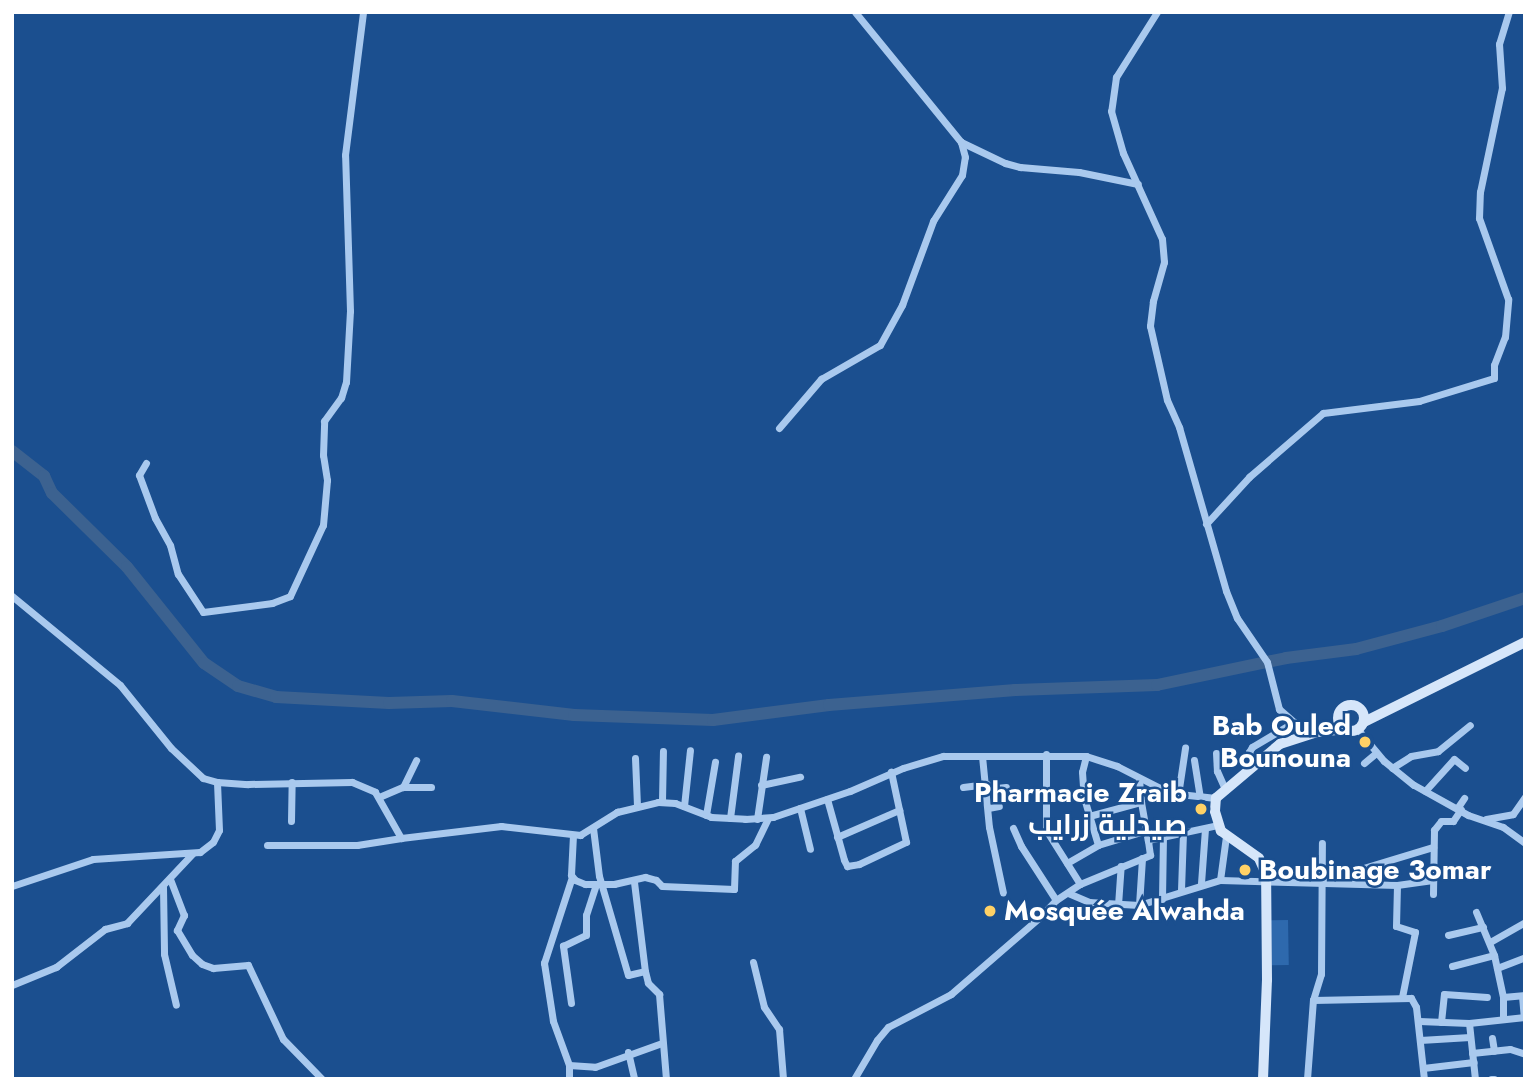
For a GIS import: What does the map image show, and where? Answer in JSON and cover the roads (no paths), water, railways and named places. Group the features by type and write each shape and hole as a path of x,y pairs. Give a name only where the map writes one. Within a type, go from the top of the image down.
{"street":[{"path":"146,463 139,475 155,518 170,545 183,584 202,612 272,603 290,596 323,525 327,480 323,455 324,421 341,398 346,382 350,311 345,155 363,12"},
{"path":"779,428 821,379 880,345 902,305 933,221 962,175 965,157 961,142 855,12"},
{"path":"1157,12 1127,57 1112,91 1114,128 1158,228 1163,249 1162,271 1151,312 1152,337 1167,400 1180,427 1206,524 1237,618 1267,662 1279,709 1294,722 1252,747 1249,752 1253,767"},
{"path":"1206,524 1249,477 1323,413 1419,401 1494,378 1494,365 1505,337 1508,299 1479,218 1480,192 1502,88 1499,44 1509,12"},
{"path":"961,142 1020,167 1079,172 1138,184"},
{"path":"12,596 36,612 120,685 193,771 217,782 352,782 379,797 401,838"},
{"path":"1263,1079 1267,980 1266,880 1259,858 1226,836 1218,825 1216,798 1280,744 1317,732 1344,729 1525,642"},
{"path":"1317,732 1348,705 1356,705 1367,741 1392,768 1425,791 1460,808 1468,815 1503,827 1525,842"},
{"path":"1338,716 1344,729"},
{"path":"1392,768 1411,756 1438,751 1469,725"},
{"path":"1178,795 1185,748"},
{"path":"684,806 690,750"},
{"path":"662,802 663,751"},
{"path":"1216,753 1217,771 1225,789"},
{"path":"1364,763 1376,753"},
{"path":"267,845 357,845 510,826 573,835 593,828 617,812 637,805 662,802 684,806 706,815 768,818 827,799 891,772 943,757 1046,754 1086,756 1117,766 1139,779 1178,795 1216,798"},
{"path":"1046,754 1046,830 1080,884"},
{"path":"730,818 738,756"},
{"path":"982,756 1003,893"},
{"path":"1086,756 1082,782 1098,845"},
{"path":"757,819 766,757"},
{"path":"1425,791 1450,763 1462,757 1465,768"},
{"path":"635,758 637,805"},
{"path":"403,787 416,760"},
{"path":"1194,760 1200,796"},
{"path":"706,815 715,762"},
{"path":"827,799 848,866 899,847 904,844 906,838 891,772"},
{"path":"761,785 800,777"},
{"path":"854,1079 884,1031 951,994 1034,923 1056,900 1080,884 1150,855 1139,779"},
{"path":"12,985 56,967 105,929 127,923 193,853 213,842 219,830 217,782"},
{"path":"291,821 292,782"},
{"path":"379,797 403,787 431,787"},
{"path":"962,787 1006,787"},
{"path":"1485,819 1513,814 1525,797"},
{"path":"1433,894 1435,827 1441,821 1453,821 1464,798"},
{"path":"1089,816 1141,802"},
{"path":"988,808 999,806"},
{"path":"800,808 810,849"},
{"path":"837,837 899,810"},
{"path":"572,877 585,884 634,882 645,877 656,880 662,886 734,889 736,862 755,845 768,818"},
{"path":"1148,840 1218,825"},
{"path":"593,828 600,885 628,975 645,971"},
{"path":"1013,828 1056,900"},
{"path":"1201,883 1205,829"},
{"path":"1067,863 1098,845 1147,830"},
{"path":"1181,890 1183,832"},
{"path":"569,1079 569,1065 553,1021 544,963 572,877 573,835"},
{"path":"1220,880 1226,836"},
{"path":"1162,899 1163,837"},
{"path":"1307,1079 1313,1000 1321,974 1322,843"},
{"path":"1322,884 1327,878 1433,847"},
{"path":"12,886 93,859 193,853"},
{"path":"1139,905 1142,858"},
{"path":"1118,905 1121,866"},
{"path":"170,878 184,915 177,930 192,955 202,964 213,968 248,965 283,1039 322,1079"},
{"path":"1068,893 1089,902 1139,905 1201,883 1220,880 1396,885 1433,880"},
{"path":"634,882 645,971 650,986 659,995 666,1079"},
{"path":"571,1003 564,946 586,935 586,915 600,885"},
{"path":"1396,885 1396,926 1415,932 1402,997"},
{"path":"163,886 164,954 176,1005"},
{"path":"1476,912 1494,955 1503,997 1503,1019"},
{"path":"1490,942 1525,922"},
{"path":"1448,935 1483,926"},
{"path":"1452,966 1494,955"},
{"path":"1497,968 1525,957"},
{"path":"753,962 764,1007 779,1029 783,1079"},
{"path":"1441,1022 1444,994 1487,997"},
{"path":"1419,1021 1469,1023 1524,1017 1523,995 1503,997"},
{"path":"1313,1000 1402,997 1414,1001 1419,1021 1424,1079"},
{"path":"1469,1023 1475,1079"},
{"path":"1420,1040 1471,1037"},
{"path":"1492,1038 1493,1051"},
{"path":"569,1065 590,1068 628,1052 662,1043"},
{"path":"1472,1053 1510,1049 1525,1054"},
{"path":"628,1052 634,1079"},
{"path":"1423,1068 1474,1062"}],"waterway":[{"path":"12,451 44,476 52,493 127,567 204,663 238,686 276,697 389,703 452,701 574,715 713,720 829,705 1015,690 1157,685 1286,658 1356,649 1442,626 1525,598"}],"place":[{"name":"Bab Ouled Bounouna","path":"1365,742"},
{"name":"Pharmacie Zraib صيدلية زرايب","path":"1201,809"},
{"name":"Boubinage 3omar","path":"1245,870"},
{"name":"Mosquée Alwahda","path":"990,911"}]}
